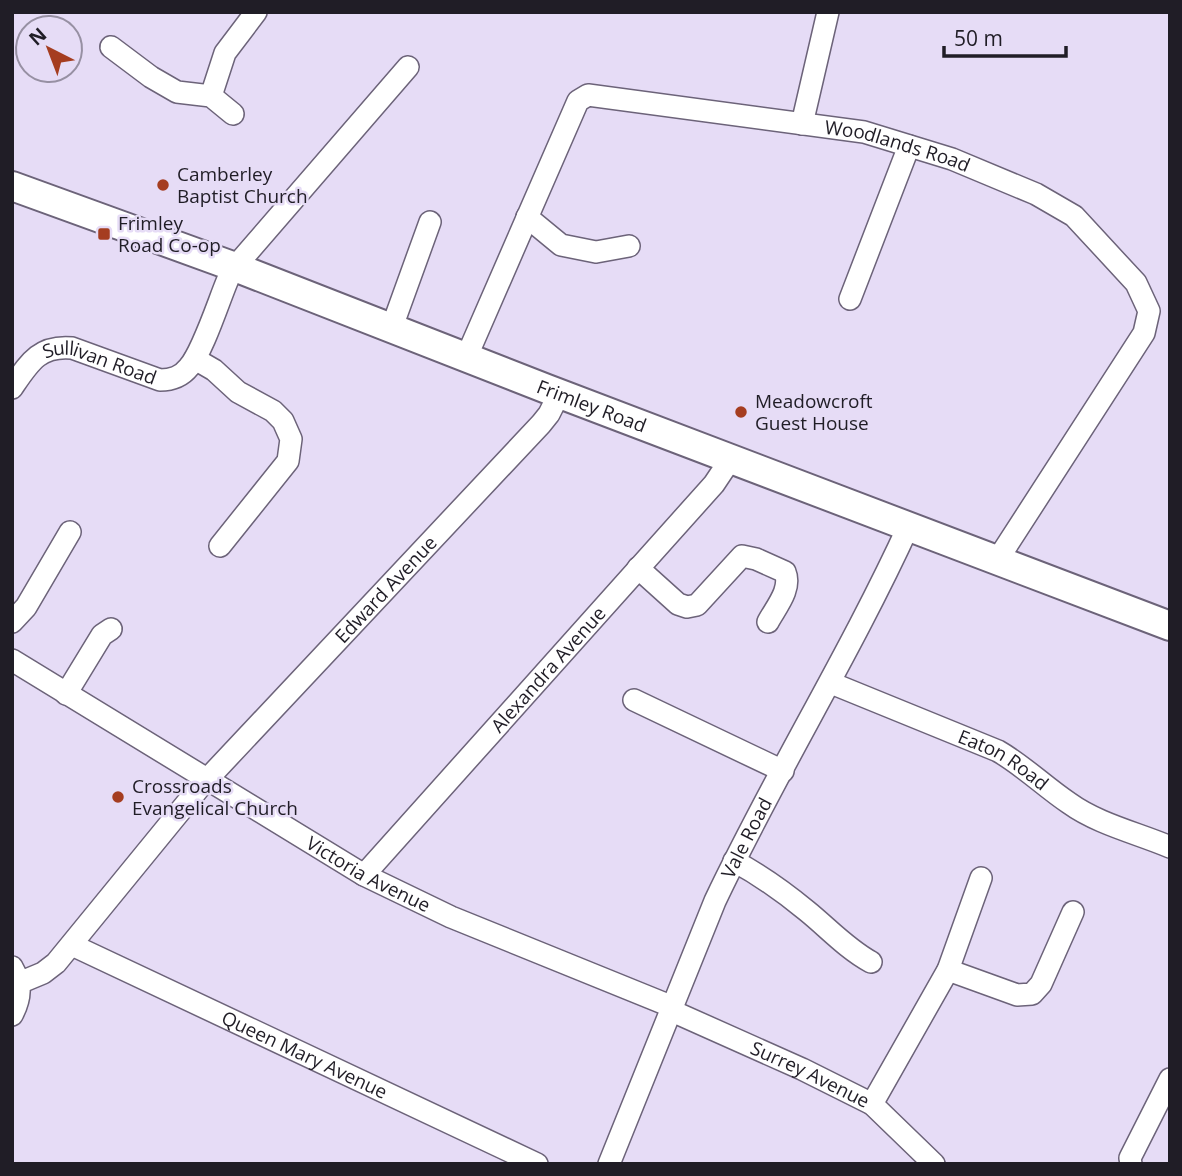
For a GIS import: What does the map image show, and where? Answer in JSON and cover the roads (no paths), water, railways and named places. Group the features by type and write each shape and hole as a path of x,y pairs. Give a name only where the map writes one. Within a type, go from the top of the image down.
{"main road":[{"name":"Frimley Road","path":"12,186 235,267 730,460 1170,626"}],"street":[{"path":"212,96 225,53 256,12"},
{"path":"802,124 828,12"},
{"path":"111,47 151,77 177,92 212,96 233,114"},
{"name":"Sullivan Road","path":"12,388 37,356 46,349 59,346 72,348 160,380 172,380 183,373 195,359 235,267 408,67"},
{"name":"Woodlands Road","path":"466,358 582,96 864,132 952,159 1036,194 1074,216 1136,283 1149,311 1144,333 998,559"},
{"path":"850,299 909,146"},
{"path":"527,217 561,245 596,252 629,246"},
{"path":"392,327 429,222"},
{"path":"195,359 214,370 238,393 273,411 282,421 291,439 288,461 220,546"},
{"name":"Edward Avenue","path":"207,781 541,424 559,394"},
{"name":"Alexandra Avenue","path":"365,875 714,484 730,460"},
{"name":"Vale Road","path":"608,1164 715,901 831,683 909,526"},
{"path":"12,622 26,607 70,532"},
{"path":"638,568 678,604 687,607 696,605 742,556 756,559 785,572 788,579 786,590 768,622"},
{"path":"66,694 102,635 111,629"},
{"name":"Victoria Avenue","path":"12,660 365,875 451,917 672,1009"},
{"name":"Eaton Road","path":"831,683 999,751 1070,804 1091,816 1170,847"},
{"path":"634,701 783,771"},
{"path":"12,1015 19,1001 16,975 43,974 72,945 207,781"},
{"path":"734,861 761,876 858,955 871,962"},
{"path":"872,1104 948,970 981,878"},
{"path":"948,970 1017,995 1032,994 1041,984 1073,912"},
{"name":"Queen Mary Avenue","path":"72,945 537,1164"},
{"name":"Surrey Avenue","path":"672,1009 872,1104 933,1164"},
{"path":"1131,1164 1130,1158 1170,1079"}],"place":[{"name":"Camberley Baptist Church","path":"163,185"},
{"name":"Frimley Road Co-op","path":"104,234"},
{"name":"Meadowcroft Guest House","path":"741,412"},
{"name":"Crossroads Evangelical Church","path":"118,797"}]}
